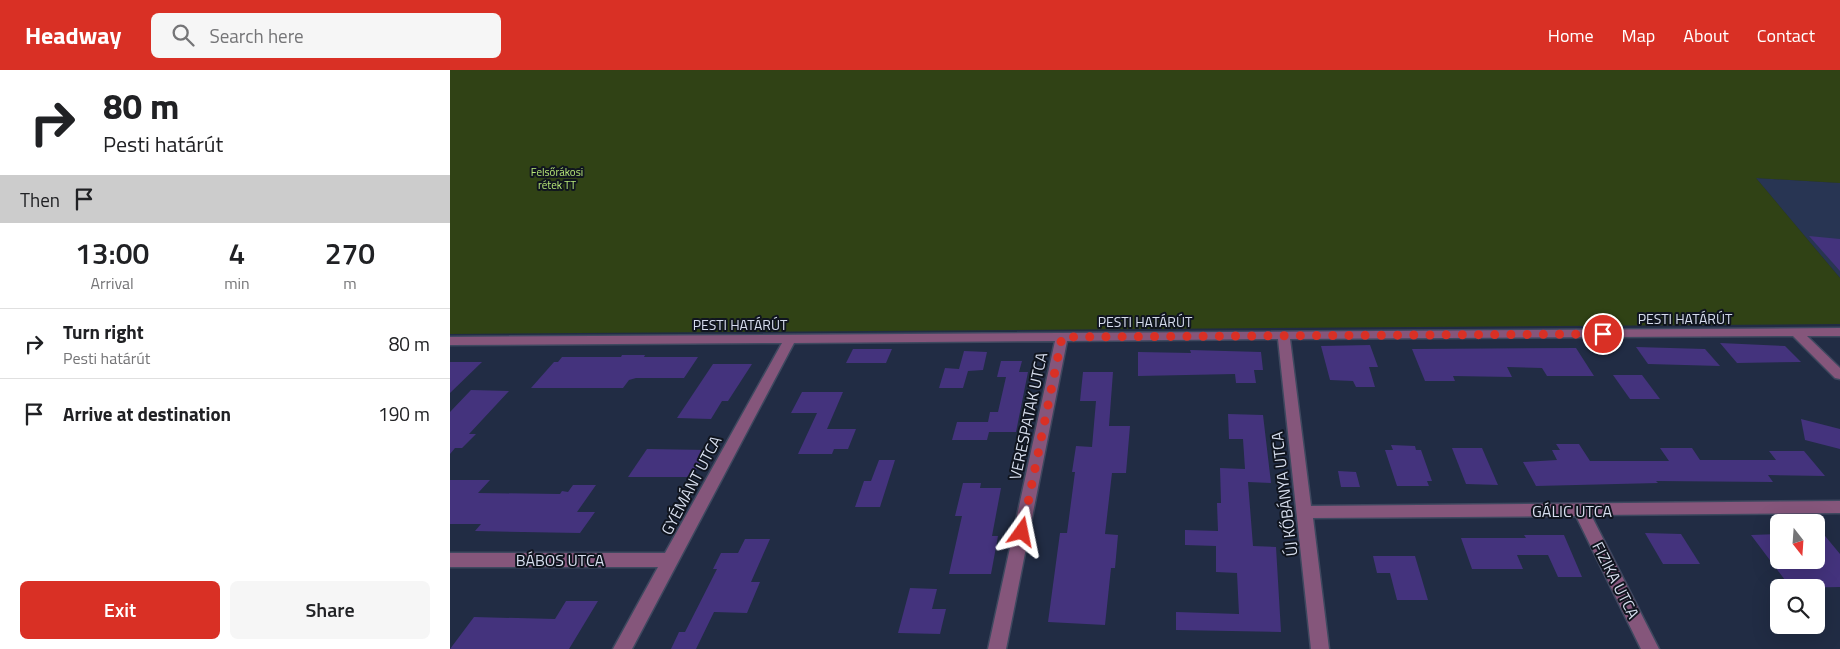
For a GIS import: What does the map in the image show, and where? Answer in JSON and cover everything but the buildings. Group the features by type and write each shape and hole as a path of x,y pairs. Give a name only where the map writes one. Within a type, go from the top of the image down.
{"street":[{"path":"1796,332 1840,375"},
{"name":"PESTI HATÁRÚT","path":"450,341 1840,332"},
{"name":"ÚJ KŐBÁNYA UTCA","path":"1284,336 1320,649"},
{"name":"VERESPATAK UTCA","path":"998,649 1062,337"},
{"name":"GYÉMÁNT UTCA","path":"622,649 790,339"},
{"name":"GÁLIC UTCA","path":"1304,512 1581,511 1840,507"},
{"name":"FIZIKA UTCA","path":"1581,511 1650,649"},
{"name":"BÁBOS UTCA","path":"450,560 670,560"}],"shaded area":[{"path":"1756,178 1840,183 1840,278"}],"green space":[{"name":"Felsőrákosi rétek TT","path":"450,70 1840,70 1840,183 1756,178 1840,278 1840,324 450,334"}],"route":[{"path":"1022,532 1062,337 1603,334"}]}
